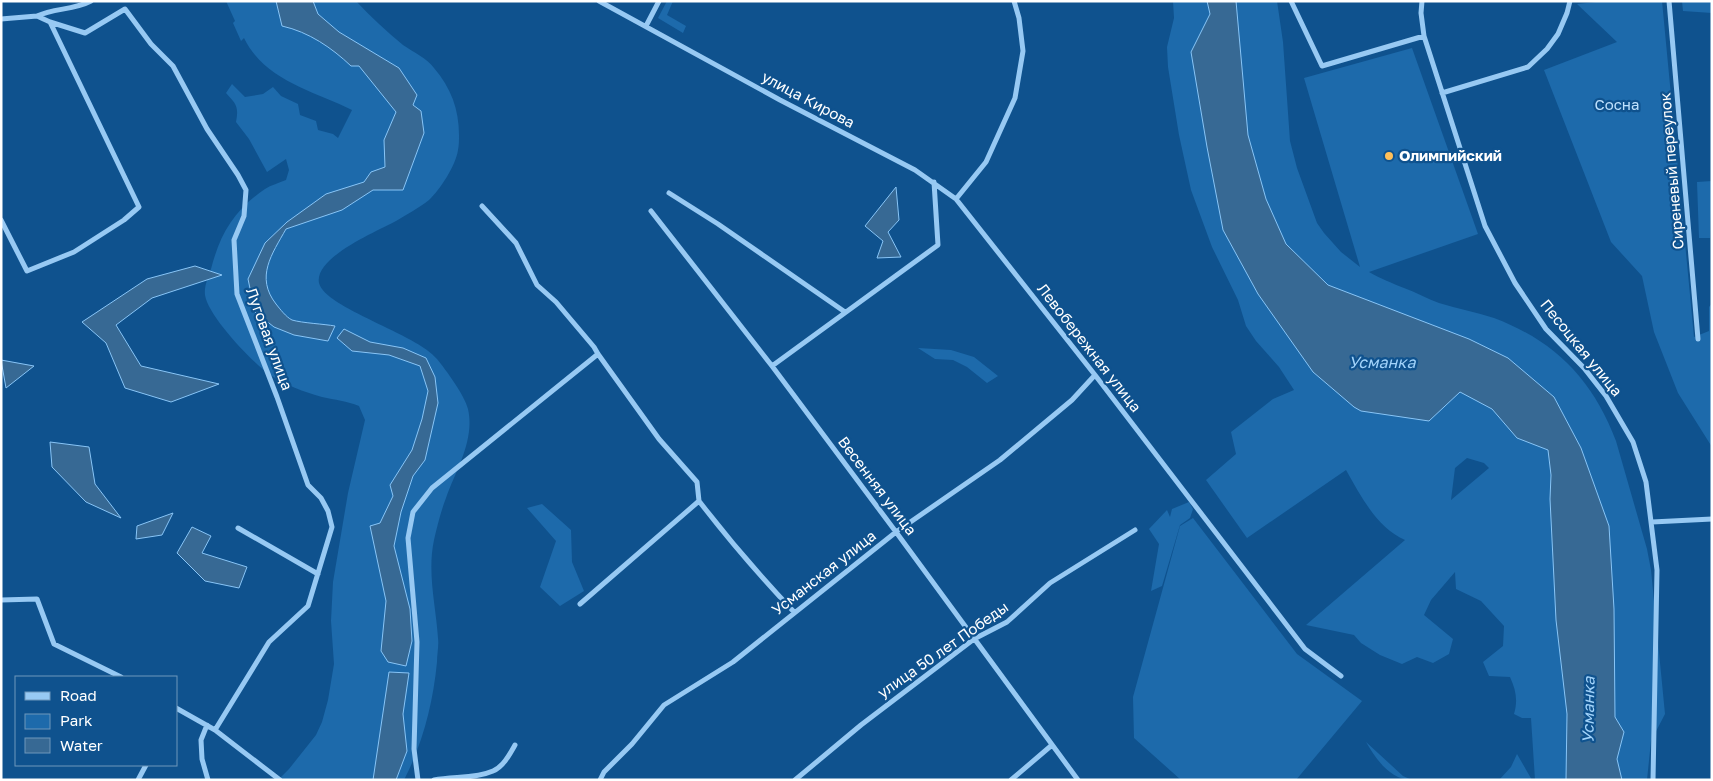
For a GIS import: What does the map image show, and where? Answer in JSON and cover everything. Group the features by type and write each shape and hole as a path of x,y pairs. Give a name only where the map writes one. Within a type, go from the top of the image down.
{"street":[{"path":"37,16 81,6 91,1"},
{"name":"улица Кирова","path":"599,1 780,100 915,170 956,199"},
{"path":"646,26 659,1"},
{"path":"956,199 986,162 1015,98 1023,51 1019,18 1014,1"},
{"path":"1291,1 1322,66 1424,36"},
{"name":"Песоцкая улица","path":"1422,1 1421,13 1424,36 1485,226 1515,283 1546,329 1584,368 1606,396 1633,442 1646,482 1657,570 1653,780"},
{"path":"1442,92 1528,67 1547,49 1558,34 1568,13 1570,1"},
{"name":"Сиреневый переулок","path":"1668,1 1698,339"},
{"name":"Луговая улица","path":"1,19 37,16 85,33 125,9 151,44 173,66 207,130 246,190 244,216 234,240 237,294 277,397 308,485 321,498 328,512 332,527 308,606 269,642 216,730"},
{"path":"1,220 27,271 74,252 124,220 139,207 50,22"},
{"path":"772,366 938,245 934,182"},
{"path":"669,193 718,224 845,312"},
{"name":"Левобережная улица","path":"956,199 1305,649 1341,676"},
{"path":"482,206 516,243 537,285 556,302 594,347 659,439 697,482 700,501 743,557 794,612"},
{"name":"Весенняя улица","path":"651,212 772,366 1078,780"},
{"path":"418,780 414,749 417,642 408,538 413,512 432,488 598,354"},
{"name":"Усманская улица","path":"600,780 604,772 632,744 664,705 733,662 896,532 1000,460 1072,400 1095,376"},
{"path":"580,604 700,501"},
{"path":"1652,522 1712,519"},
{"path":"238,528 318,574"},
{"name":"улица 50 лет Победы","path":"795,780 861,725 974,639 1007,622 1050,583 1135,530"},
{"path":"1,600 37,599 54,644 118,676"},
{"path":"178,709 216,730 280,780"},
{"path":"207,725 201,740 202,759 208,780"},
{"path":"434,780 473,776 494,771 507,759 515,745"},
{"path":"1011,780 1052,745"},
{"path":"138,780 145,766"}],"green space":[{"path":"226,1 356,1 397,40 431,64 445,83 456,108 459,125 457,156 451,170 438,190 417,209 362,238 336,255 320,273 319,283 325,292 337,302 411,340 437,359 450,376 468,409 469,432 467,443 442,508 432,552 431,565 438,644 433,693 417,752 404,780 278,780 316,735 328,700 334,664 331,621 333,582 348,493 365,420 359,406 302,390 282,382 269,374 252,360 232,338 208,304 205,295 206,282 219,245 230,224 254,197 267,188 286,180 289,170 286,159 267,172 249,139 236,122 236,106 226,93 232,84 245,97 263,94 273,87 281,96 298,104 300,115 316,121 318,130 333,134 338,138 352,110 292,83 264,65 253,53 244,38 241,41"},
{"path":"667,1 673,1 667,15 686,26 683,33 658,18"},
{"path":"1173,1 1277,1 1283,42 1290,141 1297,168 1317,223 1341,252 1360,267 1304,78 1412,48 1478,234 1369,272 1435,301 1494,318 1536,338 1569,365 1596,399 1607,419 1616,441 1647,549 1651,570 1665,714 1651,741 1647,780 1535,780 1531,718 1522,718 1514,714 1516,696 1510,677 1489,676 1483,662 1503,646 1504,626 1481,601 1456,589 1455,572 1431,600 1424,615 1453,639 1449,654 1433,663 1417,657 1402,664 1380,655 1361,643 1354,635 1306,625 1405,540 1386,527 1370,510 1346,470 1247,538 1206,480 1236,454 1231,432 1273,399 1294,390 1279,367 1256,341 1246,326 1238,300 1212,247 1191,190 1179,135 1168,67 1167,47 1174,18","holes":["1467,458 1484,463 1489,468 1451,500 1455,468"]},
{"name":"Сосна","path":"1605,1 1662,1 1694,337 1709,331 1709,307 1712,303 1712,447 1678,393 1654,332 1642,276 1611,242 1544,70 1617,42 1577,4"},
{"path":"1682,1 1712,1 1712,13 1683,11"},
{"path":"1712,181 1710,238 1699,238 1697,182"},
{"path":"918,348 951,350 974,357 998,376 987,383 967,367 953,360 935,359"},
{"path":"1189,502 1193,509 1190,518 1180,525 1162,586 1151,591 1159,544 1149,529 1167,510 1170,517 1172,509"},
{"path":"542,504 571,530 572,562 584,591 560,606 540,587 556,541 527,508"},
{"path":"1193,518 1297,654 1362,701 1296,780 1181,780 1134,738 1133,697 1180,526"},
{"path":"1366,742 1403,776 1412,780 1404,779 1390,772 1374,755"},
{"path":"1517,754 1532,780 1499,780 1511,767"}],"water":[{"path":"276,1 313,1 318,14 339,32 399,68 417,95 413,105 421,111 424,133 403,190 373,190 342,210 286,229 271,257 266,275 270,294 276,304 292,320 335,326 328,341 294,335 274,327 255,312 248,279 265,243 287,222 326,194 364,182 371,172 385,167 384,140 396,112 359,66 351,66 328,47 302,32 282,26"},
{"name":"Усманка","path":"1207,1 1236,1 1248,135 1266,199 1286,244 1328,285 1469,339 1508,358 1554,397 1581,448 1609,526 1614,609 1615,717 1624,732 1617,759 1622,780 1566,780 1567,714 1556,620 1550,499 1551,475 1548,450 1517,438 1492,409 1460,392 1429,421 1361,411 1354,407 1313,372 1258,294 1223,230 1191,52 1210,14"},
{"path":"896,187 899,220 888,232 901,257 877,258 883,241 865,226"},
{"path":"195,266 222,275 152,298 116,325 141,366 219,384 171,402 125,388 106,343 82,322 147,279"},
{"path":"344,329 370,342 403,348 426,358 435,377 438,403 425,460 413,476 401,512 394,546 410,609 412,641 406,666 388,662 381,651 386,601 370,526 380,523 393,496 390,485 412,450 422,419 428,391 420,366 389,355 352,351 337,338"},
{"path":"1,360 34,366 6,388"},
{"path":"50,442 89,447 95,484 121,518 86,502 52,467"},
{"path":"173,513 162,535 136,539 137,526"},
{"path":"192,527 211,536 202,553 247,567 239,588 205,581 177,553"},
{"path":"389,672 409,673 403,714 407,751 396,780 373,780"}],"place":[{"name":"Олимпийский","path":"1389,156"}]}
